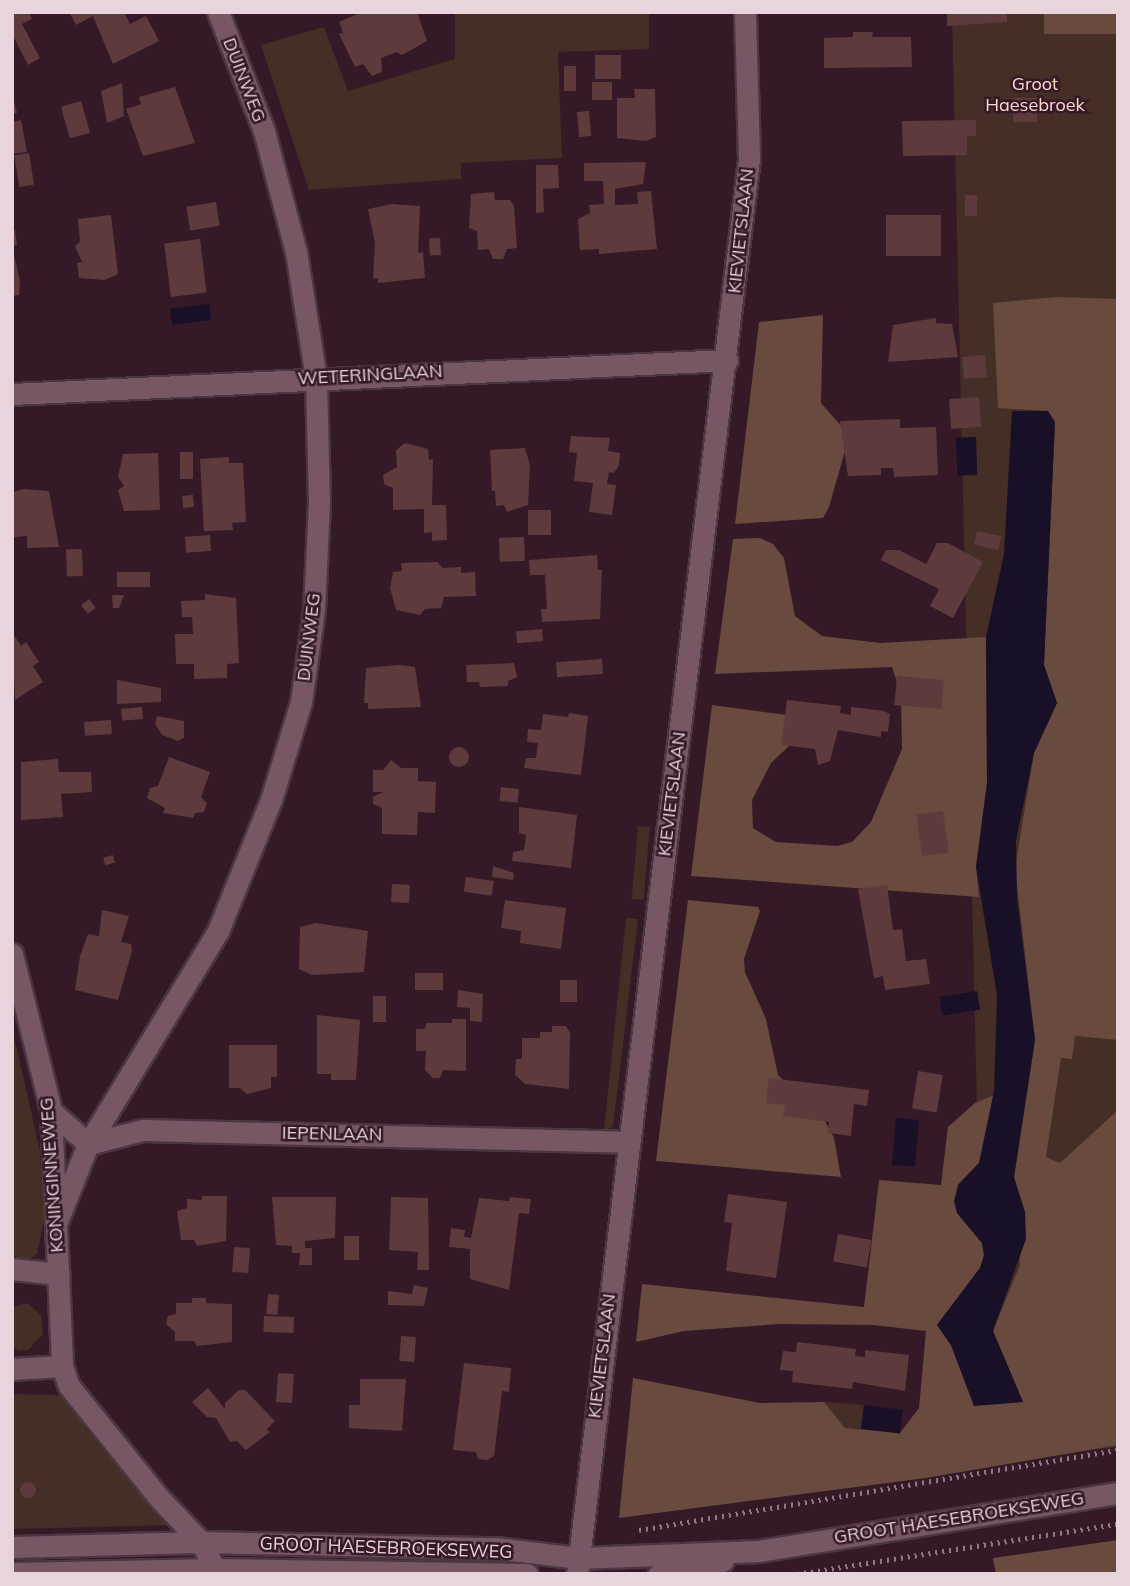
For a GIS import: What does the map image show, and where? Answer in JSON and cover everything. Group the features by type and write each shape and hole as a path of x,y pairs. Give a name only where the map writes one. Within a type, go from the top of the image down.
{"street":[{"name":"DUINWEG","path":"58,1219 88,1144 218,931 271,800 301,702 314,609 318,529 316,378 296,252 264,131 218,12"},
{"name":"KIEVIETSLAAN","path":"578,1566 628,1142 727,360 749,158 745,12"},
{"name":"WETERINGLAAN","path":"12,394 727,360"},
{"name":"KONINGINNEWEG","path":"12,954 51,1111 58,1219 62,1366 69,1386 160,1499 201,1542 215,1569"},
{"path":"51,1111 88,1144"},
{"name":"IEPENLAAN","path":"88,1144 143,1130 628,1142"},
{"name":"KONINGINNEWEG","path":"12,1269 59,1274"},
{"path":"12,1369 62,1366"},
{"name":"GROOT HAESEBROEKSEWEG","path":"12,1547 201,1542 496,1548 578,1566 759,1551 1118,1493"},
{"name":"GROOT HAESEBROEKSEWEG","path":"659,1574 681,1573 759,1551"},
{"name":"GROOT HAESEBROEKSEWEG","path":"12,1573 215,1569 527,1574"}],"path":[{"path":"635,1531 1118,1450"},
{"path":"797,1574 1118,1524"}],"green space":[{"path":"455,12 649,14 649,49 558,52 562,158 461,163 461,179 309,190 261,45 324,27 348,91 455,59"},
{"name":"Groot Haesebroek","path":"952,12 1118,12 1118,1447 985,1462"},
{"path":"638,826 650,827 644,900 632,899"},
{"path":"626,918 638,919 613,1127 604,1130"},
{"path":"12,1027 40,1151 44,1220 37,1254 27,1260 12,1255"},
{"path":"27,1303 41,1315 43,1334 28,1350 19,1351 12,1347 12,1307"},
{"path":"12,1394 62,1395 90,1434 171,1525 12,1529"},
{"path":"824,1402 864,1405 861,1429 845,1428"}],"shaded area":[{"path":"1044,12 1118,12 1118,34 1044,34"},
{"path":"1056,297 1118,299 1118,1040 1075,1036 1072,1059 1061,1058 1046,1157 1060,1163 1118,1110 1118,1445 926,1478 619,1518 633,1378 760,1403 824,1402 845,1428 900,1433 919,1408 926,1331 873,1325 780,1324 684,1331 636,1342 642,1284 864,1307 879,1180 941,1185 948,1127 975,1103 994,1095 979,1163 958,1185 957,1213 982,1243 984,1255 980,1268 937,1325 951,1345 974,1405 1023,1402 993,1331 1020,1265 1014,1177 1035,1040 1015,868 1034,753 1057,703 1044,665 1055,423 1048,411 998,408 993,303"},
{"path":"209,304 211,320 172,325 170,309"},
{"path":"823,315 821,403 844,429 847,444 829,507 823,518 735,524 759,322"},
{"path":"1012,411 1048,411 1055,422 1044,665 1057,703 1034,753 1016,841 1017,898 1035,1040 1014,1177 1025,1212 1026,1239 993,1331 1023,1402 974,1406 951,1345 937,1325 980,1268 984,1255 982,1243 957,1213 954,1201 958,1185 979,1163 994,1091 997,995 976,867 987,783 986,637 1004,554"},
{"path":"976,437 977,475 957,476 956,438"},
{"path":"760,538 773,544 784,558 795,616 822,636 880,643 986,637 987,783 976,867 979,897 691,876 712,705 794,716 788,747 771,763 752,800 753,828 776,842 837,846 852,842 871,822 902,749 901,695 892,667 715,674 733,539"},
{"path":"688,900 758,907 760,911 744,959 745,972 766,1019 778,1075 825,1121 834,1138 841,1177 656,1161"},
{"path":"977,991 980,1010 942,1016 939,997"},
{"path":"896,1118 919,1120 915,1167 892,1165"},
{"path":"864,1405 903,1410 900,1434 861,1429"},
{"path":"1118,1540 1118,1574 996,1574 993,1558"}],"building":[{"path":"29,12 32,19 22,24 40,58 28,65 12,34 12,13"},
{"path":"69,12 124,12 130,24 146,16 159,41 113,64 93,16 76,25"},
{"path":"362,12 417,12 427,41 402,55 397,52 381,58 382,72 372,76 363,64 355,67 339,34 343,33 339,22"},
{"path":"947,12 1007,12 1007,22 947,26"},
{"path":"853,32 873,32 872,37 911,37 912,67 824,68 824,38 853,37"},
{"path":"595,55 621,55 621,79 595,79"},
{"path":"564,66 576,66 576,91 564,91"},
{"path":"592,82 612,82 612,100 592,100"},
{"path":"122,83 124,116 107,123 101,91"},
{"path":"175,87 195,143 143,156 126,109 141,104 139,97"},
{"path":"634,89 655,89 656,137 646,141 617,138 617,98 635,98"},
{"path":"12,93 17,113 12,114"},
{"path":"1013,98 1037,98 1037,122 1013,122"},
{"path":"81,101 90,133 70,139 61,107"},
{"path":"589,111 591,136 579,137 577,112"},
{"path":"21,120 27,152 12,154 12,122"},
{"path":"976,120 976,136 967,136 967,155 903,156 902,121"},
{"path":"29,153 34,185 19,187 14,155"},
{"path":"646,162 643,184 615,189 615,205 638,204 637,192 651,191 657,249 599,254 599,249 580,250 578,219 590,213 589,205 604,204 603,181 584,181 584,163"},
{"path":"536,165 558,165 559,188 543,189 544,212 536,213"},
{"path":"494,192 495,200 510,200 514,206 517,248 507,249 503,259 493,259 489,249 478,250 477,231 469,228 471,194"},
{"path":"965,195 977,195 977,216 965,216"},
{"path":"216,202 220,226 190,230 186,207"},
{"path":"392,204 420,206 418,253 423,252 425,278 378,283 378,278 373,279 375,243 368,209"},
{"path":"111,215 118,274 105,280 79,278 77,263 82,262 75,246 80,242 78,219"},
{"path":"886,215 941,215 941,256 886,256"},
{"path":"12,230 15,230 17,245 12,245"},
{"path":"440,238 441,255 430,256 429,239"},
{"path":"200,239 207,293 171,297 164,243"},
{"path":"14,255 20,281 19,295 12,296"},
{"path":"936,318 936,323 952,324 958,357 888,362 893,325"},
{"path":"985,355 987,377 964,379 962,357"},
{"path":"979,397 981,427 951,429 949,399"},
{"path":"900,419 900,428 936,427 938,475 894,477 893,468 881,468 881,475 848,476 840,421"},
{"path":"571,436 610,438 608,451 620,453 619,465 614,473 609,472 607,484 616,485 612,515 589,512 593,483 574,481 577,453 569,452"},
{"path":"405,443 428,449 429,460 433,459 432,505 446,505 447,540 432,541 432,532 424,533 424,509 393,510 393,488 384,484 383,475 397,467 396,450"},
{"path":"525,448 530,465 528,505 507,512 504,505 496,506 495,491 492,491 490,450"},
{"path":"180,452 193,452 193,479 180,479"},
{"path":"158,453 160,510 124,511 118,490 124,486 118,477 123,454"},
{"path":"229,457 229,463 243,463 246,522 232,523 233,530 204,531 200,459"},
{"path":"23,489 49,491 59,547 27,548 27,536 14,537 13,492"},
{"path":"193,495 194,507 183,508 182,496"},
{"path":"528,510 551,510 551,535 528,535"},
{"path":"977,531 1001,536 999,550 974,545"},
{"path":"210,535 211,551 186,553 185,537"},
{"path":"524,537 525,561 500,562 499,538"},
{"path":"937,543 948,543 983,562 953,618 930,606 939,589 881,560 886,550 899,550 926,564"},
{"path":"82,549 83,576 67,577 66,550"},
{"path":"597,555 598,570 602,570 600,619 542,622 541,609 547,609 545,575 530,575 529,560"},
{"path":"437,562 443,568 461,567 461,573 475,572 476,596 444,597 441,608 425,609 420,615 396,610 390,588 393,572 402,571 401,563"},
{"path":"117,572 150,572 150,587 117,587"},
{"path":"205,594 236,598 239,663 227,664 227,678 194,679 194,664 176,664 175,634 193,634 192,617 182,617 181,601 205,600"},
{"path":"112,595 124,595 119,608 113,608"},
{"path":"89,599 96,608 88,614 81,605"},
{"path":"542,629 543,641 517,643 516,631"},
{"path":"12,632 21,646 26,642 39,662 33,666 43,682 15,700"},
{"path":"602,659 603,674 557,677 556,662"},
{"path":"514,663 517,677 508,681 508,686 480,687 479,682 467,682 466,665"},
{"path":"399,665 415,667 421,707 368,709 368,703 364,703 366,668"},
{"path":"897,676 944,680 941,709 894,705"},
{"path":"117,680 161,688 161,702 117,704"},
{"path":"787,700 841,706 840,713 851,715 851,707 884,711 890,714 888,732 881,731 881,737 838,730 830,761 818,765 815,749 781,745"},
{"path":"142,707 143,719 122,721 121,709"},
{"path":"569,713 588,716 581,775 524,768 526,758 536,758 538,743 527,742 528,729 541,730 543,714 568,717"},
{"path":"157,716 184,721 184,738 178,741 162,735 155,724"},
{"path":"111,720 112,734 85,736 84,722"},
{"path":"459,747 466,750 469,757 466,764 459,767 452,764 449,757 452,750"},
{"path":"169,757 210,772 201,797 207,803 204,812 195,813 193,818 163,813 165,808 147,798 150,788 158,786"},
{"path":"58,759 59,772 91,772 92,792 61,794 63,817 21,820 21,762"},
{"path":"391,760 401,768 418,768 418,781 436,782 435,813 418,812 417,835 382,834 382,808 373,804 373,797 383,792 373,792 373,770 383,770"},
{"path":"501,787 519,789 517,803 500,801"},
{"path":"519,807 577,815 571,868 512,861 513,852 524,850 526,835 519,833"},
{"path":"943,811 949,853 922,856 916,815"},
{"path":"113,855 115,863 105,865 103,857"},
{"path":"493,866 514,873 513,880 492,877"},
{"path":"466,877 494,881 492,896 464,892"},
{"path":"392,884 410,885 409,903 391,902"},
{"path":"887,885 893,930 902,929 906,961 926,959 930,984 885,990 883,976 874,978 858,889"},
{"path":"505,900 566,908 561,949 520,943 521,931 501,928"},
{"path":"102,910 129,916 121,942 131,944 132,951 118,1000 75,990 80,956 88,934 99,936"},
{"path":"316,923 368,931 364,972 312,975 299,969 300,927"},
{"path":"415,973 443,973 443,990 415,990"},
{"path":"560,980 577,980 577,1002 560,1002"},
{"path":"458,990 483,994 482,1022 470,1021 470,1008 457,1007"},
{"path":"373,996 386,996 386,1022 373,1022"},
{"path":"317,1015 360,1020 356,1080 331,1080 331,1074 317,1074"},
{"path":"452,1019 466,1019 466,1071 443,1070 440,1078 433,1078 425,1070 426,1051 416,1051 416,1029 425,1029 426,1023 452,1023"},
{"path":"552,1026 566,1026 570,1033 569,1089 525,1084 515,1075 516,1059 522,1059 522,1038 540,1038 540,1032 552,1032"},
{"path":"229,1045 277,1045 277,1077 271,1077 271,1088 247,1094 240,1088 229,1088"},
{"path":"918,1071 943,1075 937,1112 912,1109"},
{"path":"769,1078 869,1090 867,1106 854,1104 851,1136 828,1133 829,1122 783,1116 785,1105 766,1103"},
{"path":"728,1194 787,1202 776,1278 726,1271 732,1223 724,1222"},
{"path":"202,1196 227,1196 226,1241 197,1246 194,1240 181,1240 177,1211 187,1208 187,1199 202,1200"},
{"path":"272,1197 336,1197 335,1238 305,1241 305,1248 312,1248 312,1265 299,1265 300,1253 292,1253 292,1246 276,1245"},
{"path":"391,1197 428,1198 429,1270 417,1270 418,1252 389,1250"},
{"path":"510,1197 531,1199 529,1214 519,1213 509,1290 470,1279 470,1249 449,1247 451,1228 465,1230 464,1237 471,1238 479,1198 509,1201"},
{"path":"838,1234 871,1240 867,1267 833,1262"},
{"path":"344,1236 359,1236 359,1260 344,1260"},
{"path":"234,1247 250,1248 248,1273 232,1272"},
{"path":"414,1285 428,1288 424,1306 388,1305 388,1291 412,1294"},
{"path":"268,1294 279,1295 277,1315 266,1314"},
{"path":"192,1298 206,1298 206,1303 232,1304 232,1342 197,1346 194,1341 175,1341 175,1332 166,1324 168,1316 176,1314 176,1303 192,1303"},
{"path":"264,1316 294,1317 293,1333 263,1332"},
{"path":"401,1336 416,1337 414,1362 399,1361"},
{"path":"797,1342 856,1349 855,1356 865,1357 865,1350 909,1355 905,1391 853,1382 852,1389 792,1382 793,1371 780,1370 783,1351 796,1352"},
{"path":"464,1363 511,1368 509,1392 502,1391 494,1456 487,1460 478,1459 476,1452 453,1450"},
{"path":"278,1373 294,1374 292,1403 276,1402"},
{"path":"360,1379 406,1379 402,1431 349,1428 349,1405 360,1405"},
{"path":"208,1388 225,1409 225,1403 239,1390 245,1390 275,1421 267,1429 270,1432 246,1450 237,1441 230,1442 216,1418 207,1417 192,1402"},
{"path":"28,1482 36,1490 28,1498 20,1490"}]}
